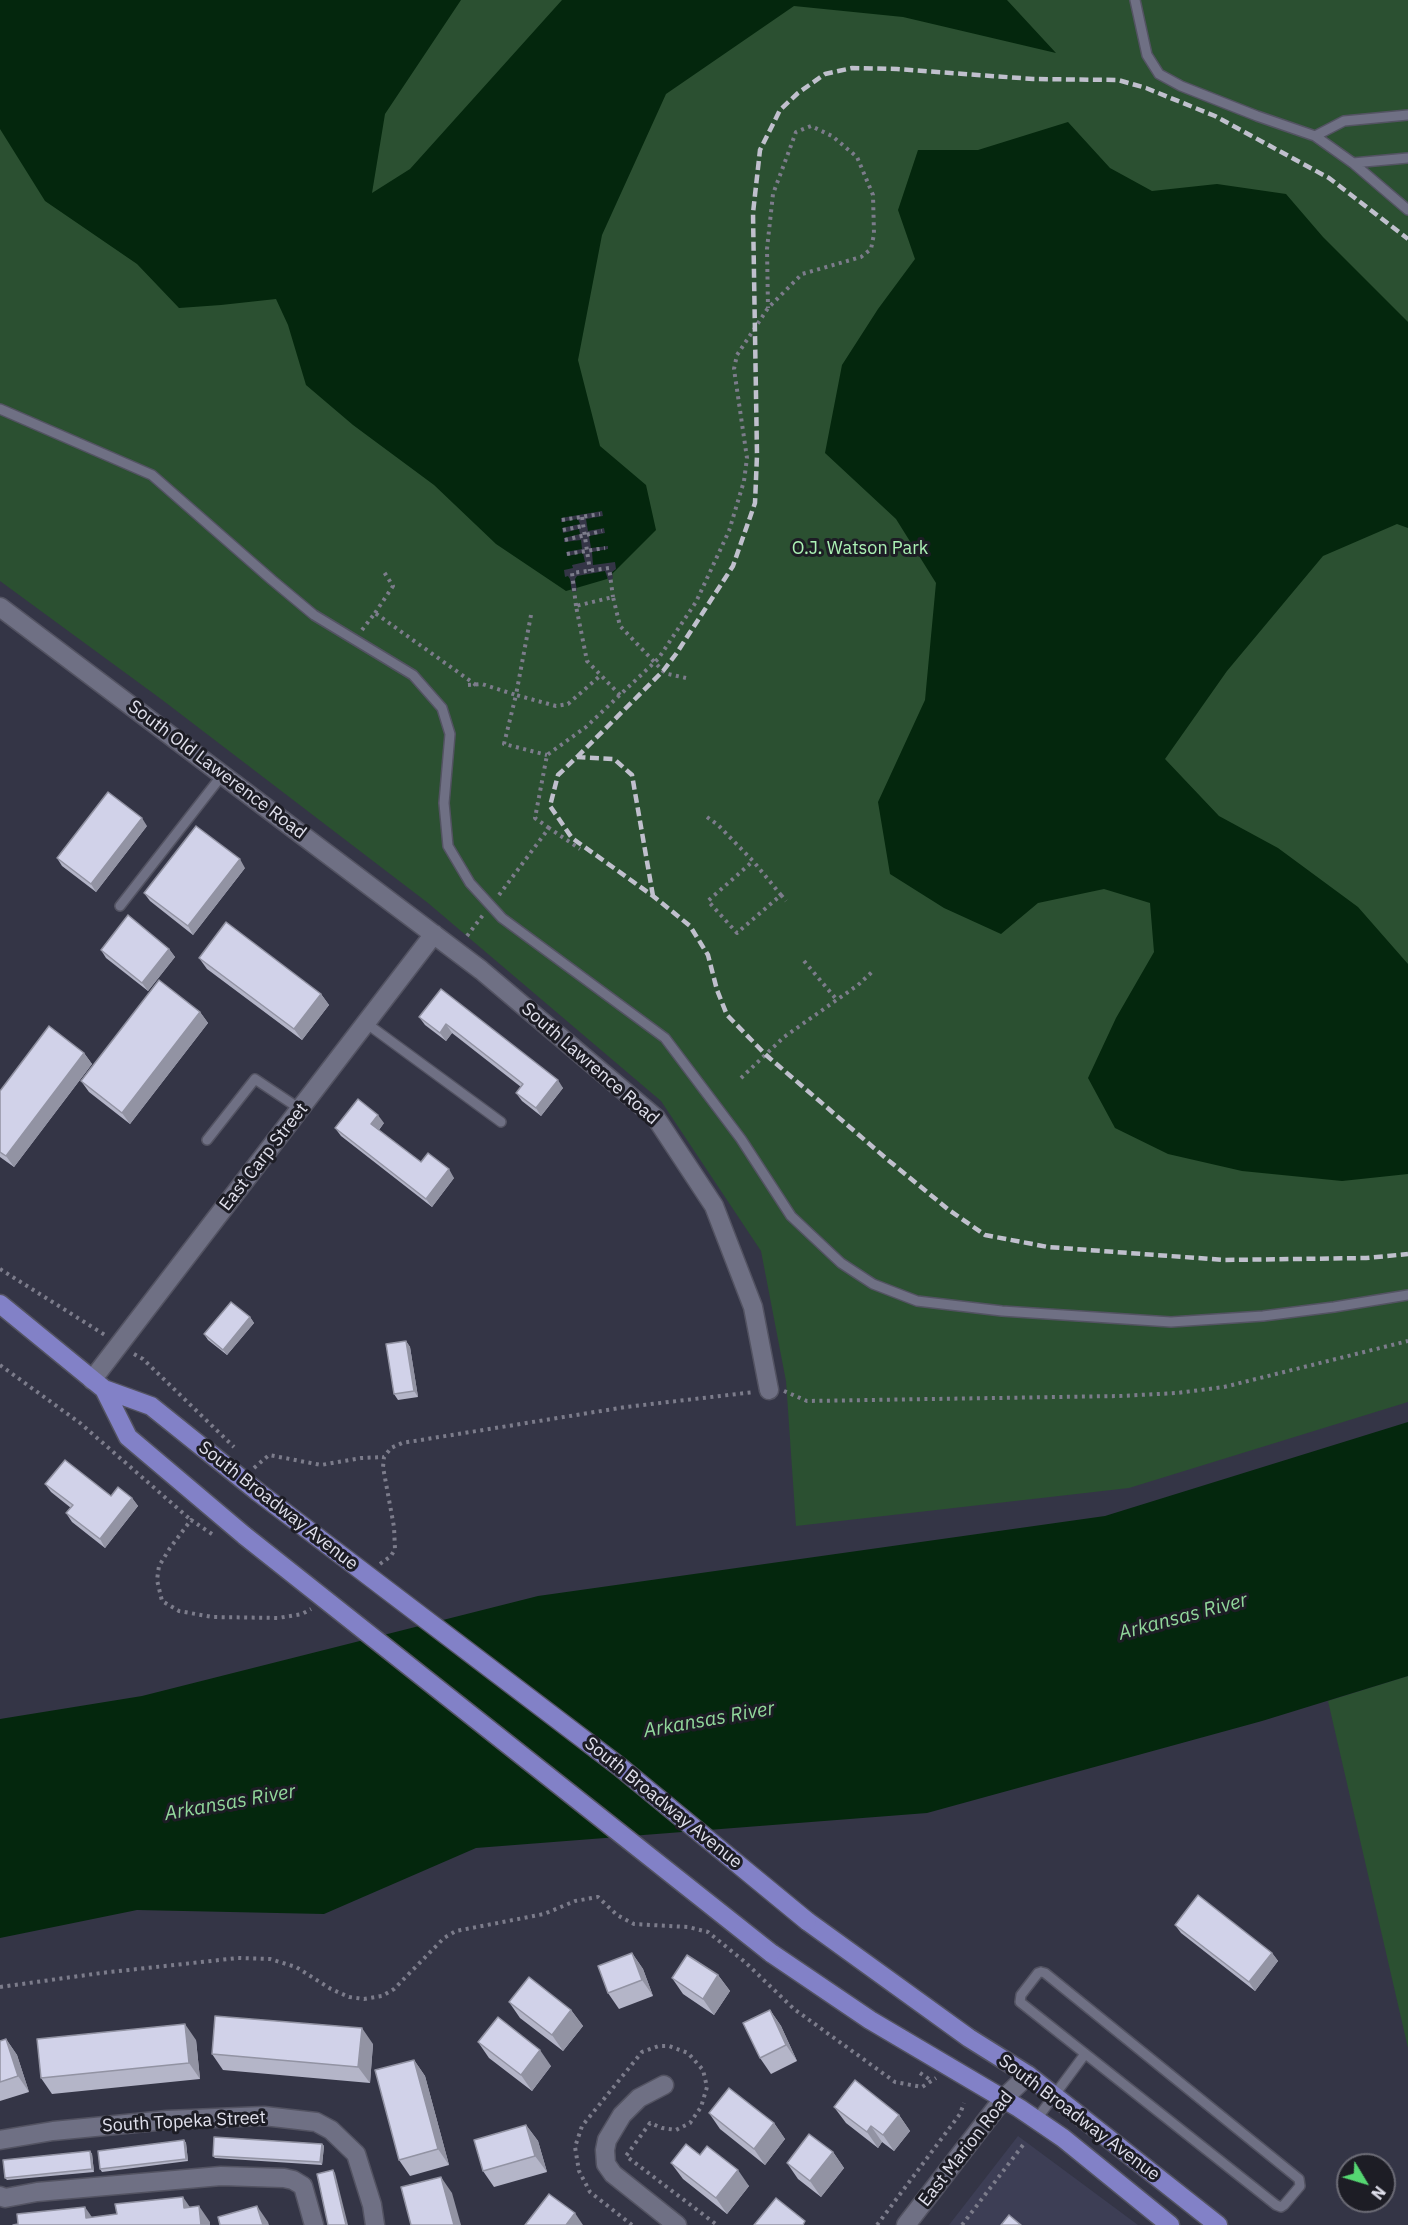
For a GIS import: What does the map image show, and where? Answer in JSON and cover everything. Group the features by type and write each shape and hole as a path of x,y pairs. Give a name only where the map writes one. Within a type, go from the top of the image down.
{"main road":[{"name":"South Broadway Avenue","path":"0,1304 98,1384 152,1406 258,1492 620,1767 807,1921 969,2038 1028,2075 1218,2225"},
{"name":"South Broadway Avenue","path":"98,1384 128,1437 245,1536 771,1953 870,2020 1003,2098 1063,2138 1170,2225"}],"street":[{"name":"South Old Lawerence Road","path":"0,608 434,934"},
{"name":"East Carp Street","path":"98,1384 120,1344 434,934"},
{"name":"South Lawrence Road","path":"434,934 481,970 656,1118 714,1206 753,1307 769,1390"},
{"name":"East Marion Road","path":"906,2225 1003,2098 1028,2075"},
{"path":"663,2085 639,2098 622,2115 608,2140 605,2150 606,2164 613,2174 677,2225"},
{"name":"South Topeka Street","path":"0,2140 54,2131 167,2120 264,2116 316,2122 345,2141 356,2154 372,2205 375,2225"},
{"path":"0,2196 5,2198 37,2192 221,2176 284,2178 303,2186 314,2225"}],"lane":[{"path":"1135,0 1147,55 1159,74 1181,86 1316,136 1353,163 1408,210"},
{"path":"1316,136 1344,121 1408,115"},
{"path":"1353,163 1408,158"},
{"path":"0,409 152,475 306,608 413,675 442,708 450,734 444,803 448,846 470,883 502,918 665,1038 741,1139 791,1216 841,1263 873,1284 917,1301 1002,1311 1171,1322 1263,1316 1408,1295"},
{"path":"120,906 223,774"},
{"path":"366,1023 501,1122"},
{"path":"207,1140 255,1079 300,1110"},
{"path":"1038,1973 1045,1973 1299,2179 1300,2186 1284,2205 1281,2207 1276,2205 1085,2054 1020,2002 1021,1995 1038,1973"},
{"path":"1036,2120 1085,2054"}],"path":[{"path":"580,849 535,818 547,755 586,727 654,662 696,602 729,531 744,481 747,458 734,369 737,354 768,308 802,274 861,257 871,249 874,234 873,195 857,158 832,136 811,126 796,132 773,194 767,249 768,308"},
{"path":"562,520 600,514"},
{"path":"582,517 590,571"},
{"path":"563,531 584,526"},
{"path":"565,540 602,531"},
{"path":"567,554 605,548"},
{"path":"620,695 587,661 572,573 609,568 613,597 621,626 668,674 686,678"},
{"path":"355,639 393,586 384,572"},
{"path":"576,606 613,597"},
{"path":"375,613 476,685"},
{"path":"531,615 504,744 547,755"},
{"path":"468,686 482,684 556,706 568,704 601,675"},
{"path":"707,817 718,825 753,861 786,901"},
{"path":"467,936 549,828"},
{"path":"753,861 708,901 737,933 781,895"},
{"path":"804,962 837,1000"},
{"path":"741,1077 784,1037 858,985 873,971"},
{"path":"0,1269 143,1359 240,1451"},
{"path":"374,1569 391,1556 395,1549 394,1527 383,1467 384,1457 391,1448 402,1443 626,1407 780,1389 807,1401 1177,1393 1224,1387 1408,1341"},
{"path":"0,1365 80,1423 191,1520 218,1539"},
{"path":"241,1478 269,1455 321,1465 361,1458 384,1457"},
{"path":"248,1458 263,1471"},
{"path":"191,1520 159,1566 156,1580 162,1601 179,1611 212,1617 278,1618 302,1614 321,1604"},
{"path":"0,1987 238,1958 270,1959 296,1966 331,1989 349,1997 364,1999 382,1996 394,1989 438,1944 456,1931 544,1914 575,1901 598,1897 617,1915 634,1924 688,1927 708,1932 745,1962 794,2009 895,2082 922,2087 932,2081"},
{"path":"632,2225 590,2192 579,2171 575,2147 582,2126 642,2052 658,2046 669,2046 688,2054 703,2070 707,2087 701,2107 690,2123 676,2130 650,2124 626,2156 717,2225"},
{"path":"877,2225 960,2114 964,2103"},
{"path":"962,2225 1023,2145"}],"shaded area":[{"path":"1018,2136 1138,2225 949,2225"}],"green space":[{"name":"O.J. Watson Park","path":"0,0 1408,0 1408,1402 1129,1488 796,1526 786,1381 761,1251 661,1101 428,903 161,699 0,581"},
{"path":"1408,1676 1408,2048 1328,1701"}],"water":[{"path":"0,0 461,0 385,114 372,193 410,169 562,0 1007,0 1056,53 903,17 794,6 666,94 602,235 578,360 600,446 646,485 656,530 607,579 566,591 496,544 434,485 353,425 306,385 288,325 276,299 179,308 137,264 45,201 0,129"},
{"path":"1068,122 1110,168 1152,191 1217,184 1286,194 1323,237 1408,322 1408,528 1397,524 1323,556 1227,671 1165,759 1219,816 1278,848 1358,907 1408,964 1408,1174 1342,1181 1242,1171 1168,1154 1115,1128 1088,1078 1116,1018 1154,952 1150,903 1104,889 1038,903 1001,934 944,908 890,874 878,802 925,700 936,583 896,519 825,453 842,365 878,309 915,259 898,210 918,150 978,150"},
{"name":"Arkansas River","path":"1408,1422 1408,1676 1262,1721 927,1813 476,1848 324,1914 137,1910 0,1938 0,1719 142,1696 538,1596 1105,1516"}],"pier":[{"path":"602,511 603,516 586,519 588,531 604,528 605,533 589,536 591,548 608,546 608,549 592,552 593,565 615,562 616,569 612,572 613,578 609,582 605,571 577,576 575,579 577,591 572,592 570,579 568,576 565,577 564,570 573,568 572,565 585,562 583,553 567,556 566,552 582,549 581,540 564,542 564,538 580,534 579,529 563,533 562,528 580,524 578,519 561,522 561,518"}],"building":[{"path":"108,792 142,818 91,884 57,858"},
{"path":"196,826 240,859 188,926 144,893"},
{"path":"128,915 169,949 142,983 101,950"},
{"path":"226,922 321,994 294,1029 199,958"},
{"path":"159,980 200,1012 122,1113 81,1081"},
{"path":"441,989 558,1080 536,1108 516,1093 523,1084 446,1024 440,1033 419,1017"},
{"path":"49,1026 84,1053 6,1156 0,1152 0,1091"},
{"path":"358,1099 378,1115 371,1124 421,1162 428,1153 449,1169 426,1199 335,1128"},
{"path":"231,1302 250,1317 223,1350 204,1334"},
{"path":"406,1341 414,1391 394,1394 386,1344"},
{"path":"65,1460 111,1496 118,1487 132,1498 100,1539 66,1513 73,1505 45,1484"},
{"path":"1198,1895 1272,1953 1249,1982 1175,1925"},
{"path":"632,1953 642,1980 608,1993 598,1966"},
{"path":"687,1955 718,1975 703,1999 672,1978"},
{"path":"529,1977 571,2010 552,2035 509,2002"},
{"path":"770,2010 786,2045 760,2058 743,2023"},
{"path":"215,2016 362,2028 358,2067 212,2054"},
{"path":"498,2017 540,2050 521,2075 478,2042"},
{"path":"185,2024 189,2063 41,2078 37,2039"},
{"path":"6,2039 18,2076 0,2082 0,2041"},
{"path":"414,2060 438,2149 399,2160 375,2070"},
{"path":"855,2080 899,2115 883,2135 871,2126 867,2132 834,2107"},
{"path":"729,2088 774,2123 754,2149 709,2113"},
{"path":"526,2125 535,2156 483,2171 474,2140"},
{"path":"809,2134 833,2152 810,2181 787,2163"},
{"path":"214,2137 322,2144 320,2162 213,2156"},
{"path":"184,2140 186,2159 100,2169 98,2151"},
{"path":"686,2144 700,2155 707,2146 738,2170 716,2198 671,2163"},
{"path":"90,2151 92,2169 5,2178 3,2160"},
{"path":"333,2170 346,2225 328,2225 317,2174"},
{"path":"441,2177 454,2225 411,2225 401,2187"},
{"path":"549,2194 575,2213 566,2225 525,2225"},
{"path":"183,2197 184,2208 199,2206 201,2225 13,2225 18,2224 17,2214 85,2207 86,2218 117,2214 115,2204"},
{"path":"776,2198 805,2221 803,2225 754,2225"},
{"path":"257,2206 263,2225 220,2225 218,2217"},
{"path":"1009,2215 1021,2225 1001,2225"}],"railway":[{"path":"577,757 663,671 733,566 755,503 757,455 753,213 760,150 780,110 798,93 825,74 852,68 1033,79 1118,80 1146,88 1215,116 1329,178 1408,239"},
{"path":"653,896 632,775 614,759 577,757 558,775 550,806 572,838 653,896 690,926 708,955 717,990 727,1015 766,1055 888,1160 949,1210 985,1235 1048,1247 1224,1260 1366,1258 1408,1254"}]}
